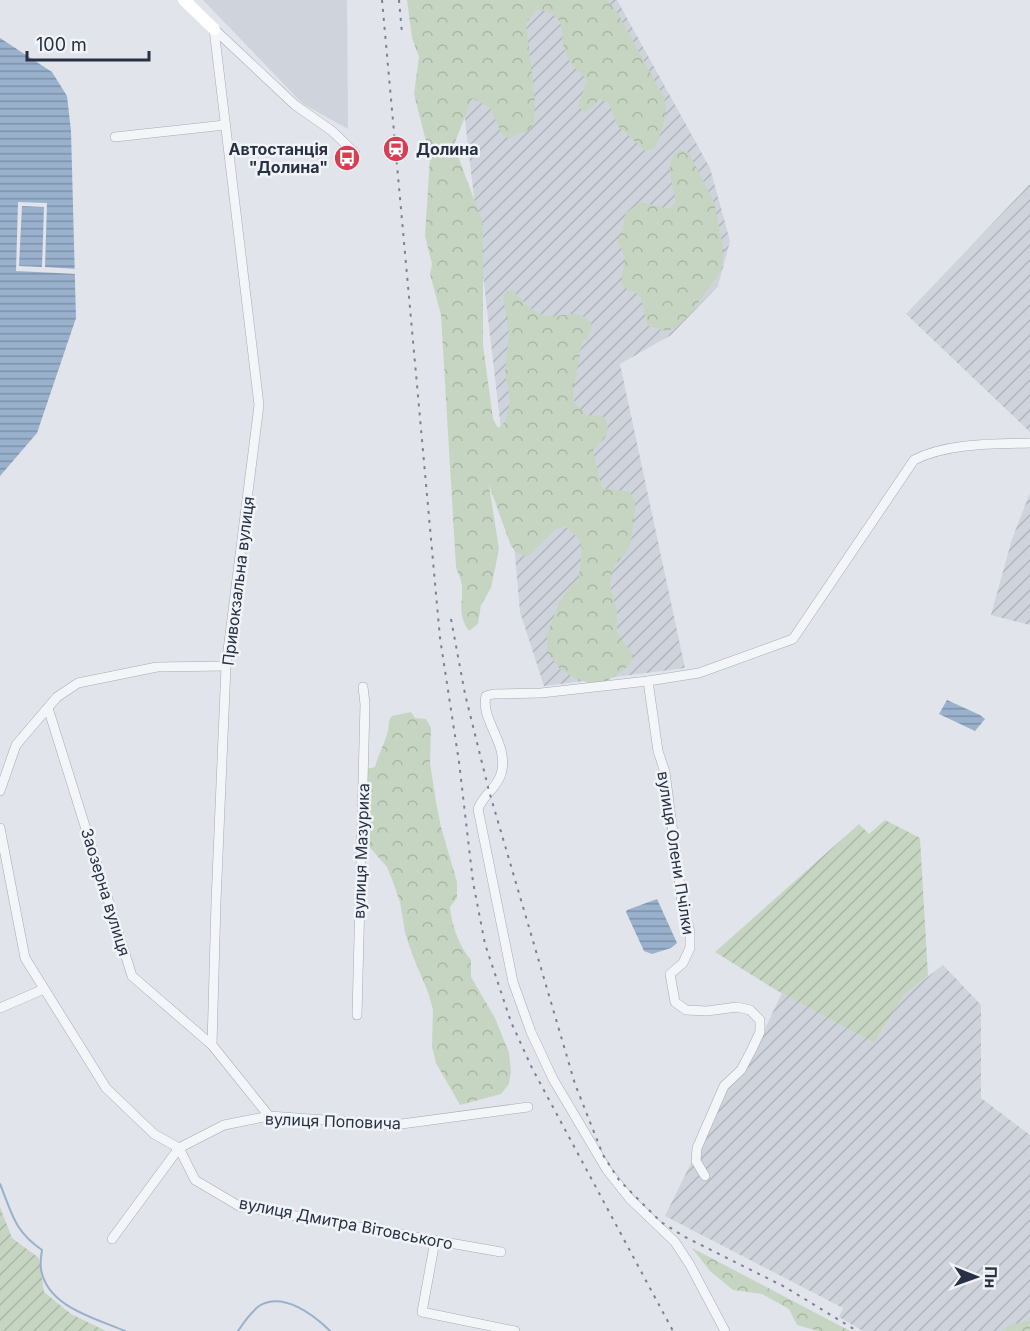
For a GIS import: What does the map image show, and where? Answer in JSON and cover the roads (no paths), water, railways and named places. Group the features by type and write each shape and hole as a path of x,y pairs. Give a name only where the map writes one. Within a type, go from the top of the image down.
{"street":[{"path":"184,0 296,105 332,130 355,153"},
{"name":"Привокзальна вулиця","path":"213,1045 216,902 226,666 260,405 214,29"},
{"path":"115,137 225,125"},
{"path":"725,1331 690,1264 675,1242 630,1199 607,1170 553,1079 531,1032 513,982 478,809 481,799 496,784 502,774 500,742 484,705 486,696 541,693 648,681 699,672 793,639 914,460 924,455 975,445 1030,443"},
{"path":"0,791 16,745 57,697 78,683 157,667 226,666"},
{"name":"вулиця Олени Пчілки","path":"648,681 658,751 665,772 682,902 690,932 690,948 683,963 670,974 675,1002 686,1010 707,1011 737,1006 750,1010 760,1020 760,1032 741,1070 724,1086 697,1148 696,1161 705,1176"},
{"name":"вулиця Мазурика","path":"357,1015 365,704 363,687"},
{"name":"Заозерна вулиця","path":"48,708 132,976 213,1045"},
{"path":"0,828 25,958 106,1088 153,1134 180,1149"},
{"path":"0,1008 44,989"},
{"path":"213,1045 269,1116"},
{"name":"вулиця Поповича","path":"112,1239 180,1149 224,1125 269,1116 394,1125 528,1107"},
{"name":"вулиця Дмитра Вітовського","path":"180,1149 195,1180 239,1206 501,1252"},
{"path":"435,1241 422,1312 515,1331"}],"water":[{"path":"0,38 52,72 67,96 71,131 76,318 37,433 0,476"},
{"path":"947,700 985,719 975,731 939,714"},
{"path":"657,899 677,943 671,948 652,954 644,951 626,912"}],"waterway":[{"path":"0,1184 11,1213 25,1236 42,1250 41,1269 52,1293 62,1302 87,1316 125,1331"},
{"path":"238,1331 259,1306 278,1301 307,1312 330,1331"}],"railway":[{"path":"382,0 440,638 459,762 473,882 485,944 511,1022 532,1068 673,1331"},
{"path":"399,0 402,33"},
{"path":"451,619 465,694 489,791 575,1084 603,1155 619,1180 661,1222 685,1237 785,1287 857,1331"}],"place":[{"name":"Долина","path":"396,149"},
{"name":"Автостанція \"Долина\"","path":"347,158"}]}
